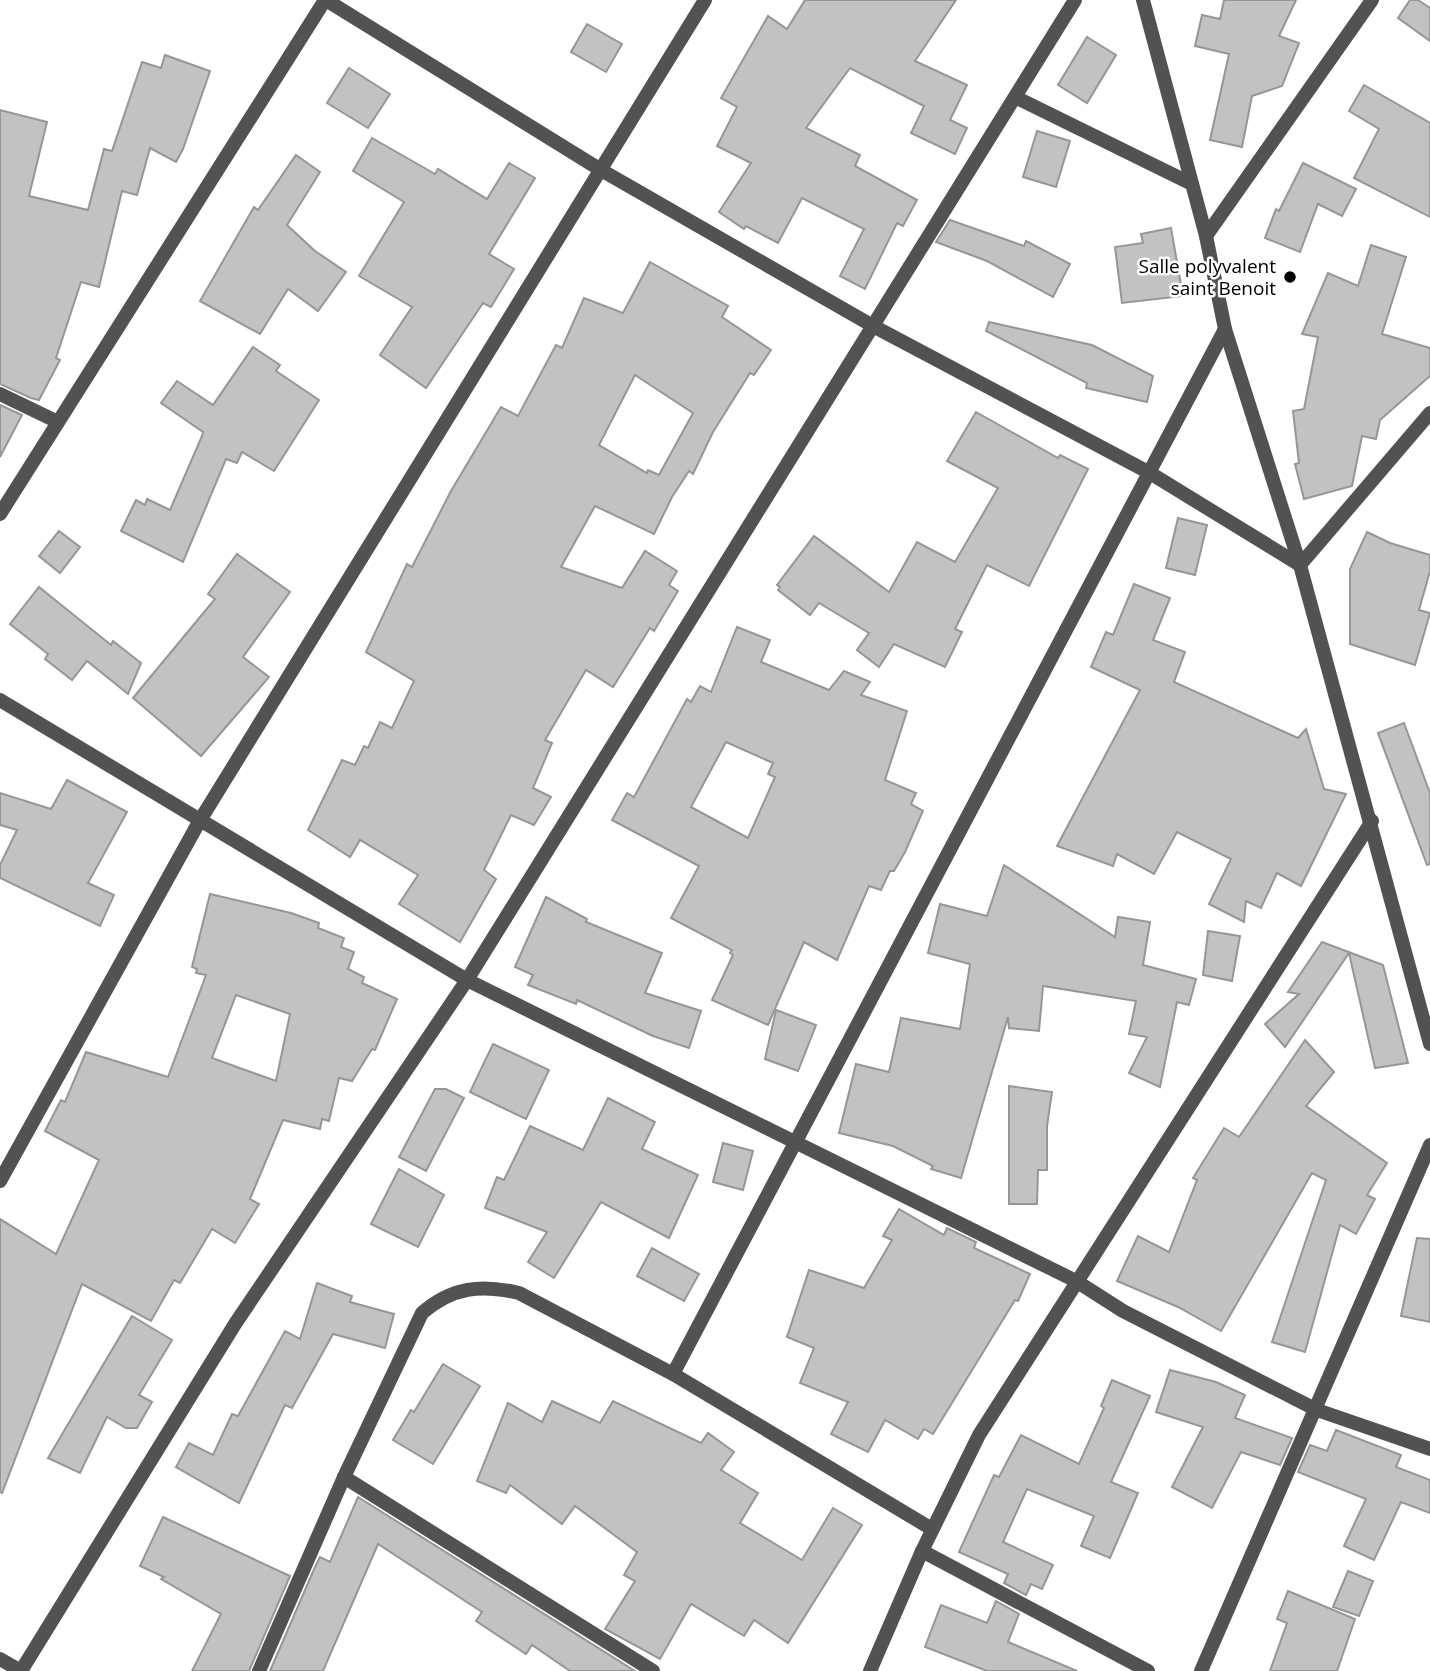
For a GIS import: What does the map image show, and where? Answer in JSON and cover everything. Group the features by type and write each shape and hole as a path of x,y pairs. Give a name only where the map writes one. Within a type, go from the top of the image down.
{"street":[{"path":"0,514 326,0 601,170 873,326 1150,473 1300,565"},
{"path":"0,1181 199,822 705,0"},
{"path":"0,1659 21,1671 235,1324 467,980 1075,0"},
{"path":"1143,0 1206,236 1225,329 1300,565 1372,821 1430,1045"},
{"path":"1206,236 1372,0"},
{"path":"1015,97 1192,184"},
{"path":"673,1374 793,1141 1225,329"},
{"path":"0,394 58,422"},
{"path":"1300,565 1430,413"},
{"path":"0,700 199,822 467,980 1076,1281 1123,1311 1317,1410 1430,1450"},
{"path":"870,1671 932,1529 979,1436 1372,821"},
{"path":"1201,1671 1317,1410 1430,1145"},
{"path":"259,1671 344,1477 422,1313 440,1297 467,1288 495,1287 519,1293 673,1374 932,1529"},
{"path":"344,1477 653,1671"},
{"path":"922,1551 1147,1671"}],"building":[{"path":"805,0 956,0 915,61 967,85 950,120 967,128 955,154 911,133 924,106 850,68 806,128 860,155 855,166 917,200 903,226 897,223 865,289 840,276 864,229 802,198 778,243 746,226 744,229 719,212 751,163 717,146 737,107 721,98 768,16 787,29"},
{"path":"1224,0 1296,0 1279,36 1299,43 1282,86 1252,96 1242,147 1210,140 1229,54 1195,46 1202,15 1220,19"},
{"path":"1410,0 1418,0 1430,8 1430,41 1398,18"},
{"path":"587,24 622,44 606,72 571,52"},
{"path":"1087,37 1116,55 1087,103 1058,85"},
{"path":"165,55 210,71 183,149 176,162 150,148 137,195 122,191 99,287 81,282 56,358 60,360 39,400 31,398 0,384 0,110 47,122 29,196 88,210 104,149 112,151 142,62 161,68"},
{"path":"349,68 390,94 368,128 327,103"},
{"path":"1364,85 1430,123 1430,217 1354,178 1379,129 1349,111"},
{"path":"1037,131 1070,141 1056,187 1023,177"},
{"path":"372,138 435,174 438,169 487,199 509,163 535,178 489,254 514,269 491,307 483,303 426,388 380,355 412,307 359,276 404,202 353,171"},
{"path":"296,155 320,172 287,225 315,251 346,272 318,311 288,289 260,334 200,301 254,207 258,210"},
{"path":"1303,163 1356,189 1342,216 1318,204 1300,252 1265,238 1276,209 1279,211"},
{"path":"950,220 1024,246 1026,241 1070,264 1053,297 987,261 936,242"},
{"path":"1171,228 1183,296 1122,303 1115,247 1143,243 1141,234"},
{"path":"1371,245 1406,257 1382,334 1430,348 1430,376 1380,420 1376,439 1362,436 1352,486 1304,499 1295,464 1299,463 1293,411 1304,409 1318,337 1302,334 1328,273 1358,286"},
{"path":"650,262 728,306 722,317 771,350 754,375 750,373 713,432 693,474 689,471 672,497 654,534 595,506 561,567 622,588 645,551 677,571 669,585 678,591 654,631 650,628 613,687 586,670 545,740 552,743 533,788 551,797 534,825 511,815 484,870 496,879 460,942 399,904 418,875 360,840 350,857 308,830 342,760 355,765 364,746 368,748 380,722 392,728 414,681 366,652 407,564 412,567 451,491 501,407 518,416 556,345 562,348 584,298 623,313","holes":["635,375 693,413 659,475 648,470 647,473 599,445"]},
{"path":"989,322 1092,345 1153,376 1147,402 1086,388 1087,383 986,331"},
{"path":"253,347 280,365 276,371 319,400 274,471 242,452 237,463 226,459 183,562 121,531 136,500 145,505 147,499 170,510 202,436 203,432 161,403 177,381 213,405"},
{"path":"0,405 22,415 0,457"},
{"path":"976,412 1058,458 1060,455 1088,469 1029,586 987,565 955,629 962,632 945,667 894,644 879,667 857,650 869,633 819,603 810,615 778,590 780,587 777,585 814,536 889,592 917,542 955,562 998,488 947,461"},
{"path":"1178,518 1207,525 1195,575 1166,568"},
{"path":"59,531 80,547 60,573 39,556"},
{"path":"1367,532 1390,543 1430,555 1430,571 1419,610 1430,613 1415,665 1350,644 1350,569"},
{"path":"237,554 290,592 243,657 269,677 201,756 133,698 215,599 208,594"},
{"path":"1134,584 1170,598 1153,640 1185,652 1174,682 1298,738 1306,729 1324,789 1346,794 1301,886 1277,873 1261,908 1246,901 1244,922 1209,904 1231,859 1177,832 1154,874 1117,854 1113,866 1057,846 1140,690 1091,667 1106,632 1113,635"},
{"path":"39,587 111,645 113,641 141,663 128,694 87,661 72,680 45,659 48,654 10,624"},
{"path":"737,627 770,640 761,662 829,690 844,671 870,682 861,695 907,711 885,780 916,793 911,804 923,811 905,852 894,871 890,871 881,890 869,886 837,960 804,942 768,1025 712,1000 733,955 730,953 732,950 671,918 699,866 612,820 627,793 634,797 687,699 691,702 700,686 711,692","holes":["726,742 773,763 768,774 775,777 748,838 691,807"]},
{"path":"1404,723 1430,793 1430,864 1427,865 1378,733"},
{"path":"67,780 127,812 88,883 114,895 100,926 0,878 0,865 17,830 0,825 0,793 51,809"},
{"path":"1004,865 1115,937 1118,917 1150,922 1143,965 1196,979 1189,1005 1177,1002 1160,1087 1129,1073 1147,1037 1129,1034 1136,1001 1043,986 1039,1031 1009,1028 1008,1017 961,1178 931,1169 933,1166 893,1146 839,1133 856,1064 889,1072 901,1018 960,1029 970,964 928,953 940,904 987,916"},
{"path":"210,894 291,913 319,923 318,928 344,938 341,947 354,952 348,969 364,977 362,983 397,999 375,1050 372,1049 352,1081 339,1078 329,1121 322,1119 320,1129 283,1120 250,1199 259,1204 235,1243 212,1229 180,1283 174,1280 151,1321 82,1284 2,1493 0,1219 56,1254 99,1160 45,1131 61,1100 65,1102 86,1052 168,1077 206,975 196,973 197,969 192,967","holes":["236,995 290,1014 276,1081 212,1058"]},
{"path":"546,897 587,919 586,922 662,953 645,993 701,1011 689,1048 653,1036 577,1000 576,1004 528,985 533,975 515,967"},
{"path":"1208,931 1240,936 1232,981 1203,975"},
{"path":"1322,942 1383,965 1408,1063 1375,1068 1349,953 1285,1047 1265,1024 1299,994 1288,992"},
{"path":"776,1010 816,1025 798,1071 765,1059"},
{"path":"1305,1040 1334,1072 1306,1106 1387,1163 1367,1195 1375,1199 1356,1234 1340,1225 1305,1352 1272,1342 1326,1180 1312,1173 1221,1331 1178,1307 1117,1281 1138,1236 1169,1252 1197,1180 1193,1178 1224,1128 1239,1137"},
{"path":"493,1044 549,1070 526,1119 470,1092"},
{"path":"1009,1086 1052,1092 1047,1126 1047,1170 1038,1170 1037,1204 1009,1204"},
{"path":"435,1089 446,1089 464,1098 426,1171 399,1157"},
{"path":"608,1098 655,1122 642,1149 698,1175 669,1238 601,1202 554,1278 528,1262 547,1232 485,1208 497,1177 504,1180 530,1126 583,1150"},
{"path":"723,1143 753,1151 743,1190 713,1182"},
{"path":"399,1169 444,1195 418,1247 371,1224"},
{"path":"899,1209 944,1235 947,1228 976,1242 974,1248 1030,1274 1018,1301 1015,1300 933,1434 924,1429 918,1439 885,1420 868,1452 831,1434 848,1402 800,1383 814,1348 787,1337 809,1270 864,1288 892,1240 883,1236"},
{"path":"1417,1238 1430,1239 1430,1322 1401,1316"},
{"path":"652,1248 699,1274 684,1301 637,1276"},
{"path":"317,1283 352,1296 350,1302 394,1314 385,1348 333,1334 292,1408 285,1405 239,1503 176,1467 189,1443 213,1455 232,1414 238,1416 285,1331 300,1339"},
{"path":"132,1316 172,1340 139,1395 152,1402 137,1428 126,1428 107,1417 80,1473 48,1458"},
{"path":"443,1364 480,1386 433,1464 393,1440 411,1410 414,1412"},
{"path":"1170,1370 1216,1382 1245,1395 1235,1418 1292,1438 1280,1465 1241,1452 1212,1508 1172,1487 1203,1427 1156,1412"},
{"path":"1112,1380 1150,1396 1111,1482 1138,1493 1110,1558 1081,1546 1094,1516 1027,1489 1003,1542 1053,1565 1042,1589 1031,1584 1026,1595 1004,1583 1008,1574 959,1552 994,1475 999,1477 1021,1435 1079,1464 1104,1408 1101,1406"},
{"path":"552,1401 600,1423 613,1401 701,1443 708,1433 734,1452 721,1470 758,1493 740,1523 802,1560 833,1508 862,1525 788,1643 754,1620 744,1636 691,1604 660,1659 605,1629 635,1581 624,1575 637,1552 575,1506 562,1524 510,1485 506,1493 477,1481 508,1403 542,1422"},
{"path":"1336,1430 1401,1455 1396,1467 1430,1480 1430,1513 1401,1502 1374,1560 1344,1546 1366,1499 1298,1472 1310,1445 1327,1451"},
{"path":"358,1497 635,1671 570,1671 532,1645 526,1654 476,1621 482,1612 378,1544 323,1671 270,1671 320,1557 330,1562"},
{"path":"163,1517 290,1576 249,1671 192,1671 221,1614 161,1579 164,1577 140,1566"},
{"path":"1348,1571 1373,1581 1359,1616 1333,1607"},
{"path":"1288,1591 1355,1619 1337,1671 1270,1671 1287,1623 1277,1619"},
{"path":"996,1601 1019,1614 1008,1642 1077,1671 987,1671 925,1647 941,1605 987,1623"}],"place":[{"name":"Salle polyvalent saint Benoit","path":"1290,277"}]}
